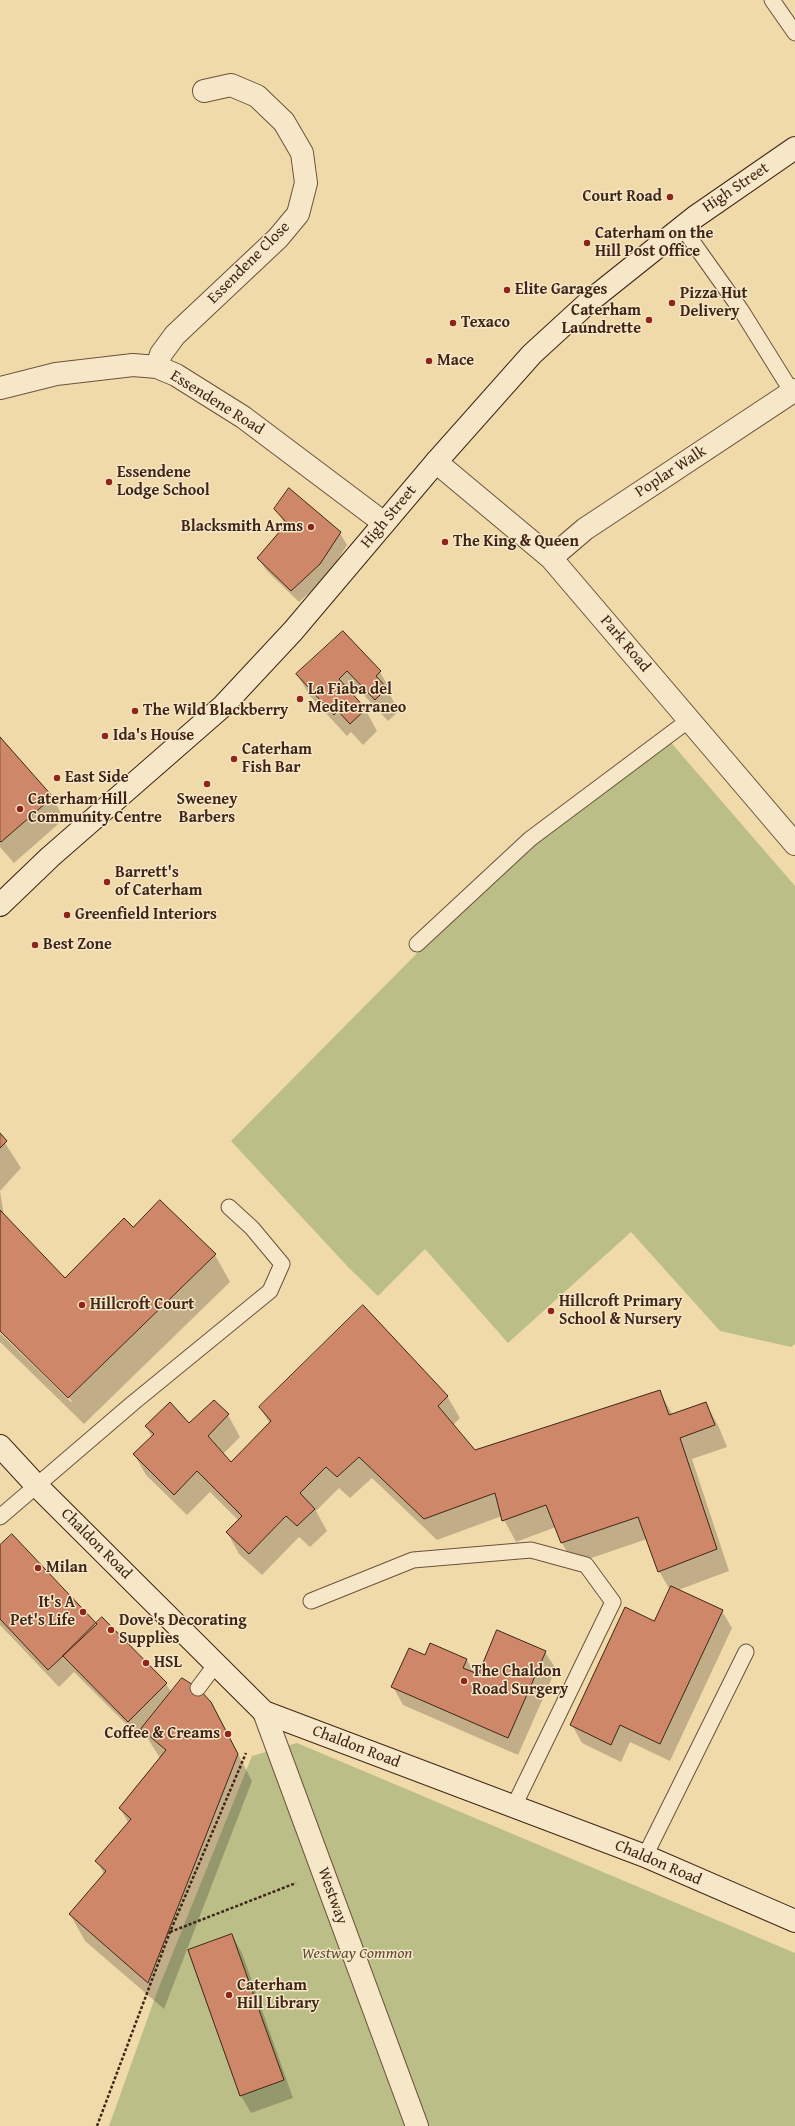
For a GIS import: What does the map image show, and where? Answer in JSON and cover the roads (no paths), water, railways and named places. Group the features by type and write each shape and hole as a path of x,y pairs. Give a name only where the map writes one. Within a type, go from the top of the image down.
{"street":[{"name":"Essendene Close","path":"157,367 161,354 175,335 278,238 298,214 306,183 302,154 284,122 257,96 231,85 204,92"},
{"name":"High Street","path":"0,905 50,857 223,706 294,631 436,462 532,354 591,300 682,227 795,148"},
{"name":"Essendene Road","path":"0,388 56,374 133,365 157,367 176,375 243,417 384,523"},
{"name":"Poplar Walk","path":"551,558 585,529 794,391"},
{"name":"Park Road","path":"436,462 551,558 795,844"},
{"name":"Chaldon Road","path":"0,1446 36,1485 264,1712 645,1856 795,1921"},
{"name":"Westway","path":"264,1712 417,2126"}],"lane":[{"path":"772,0 795,33"},
{"path":"682,227 741,310 794,391"},
{"path":"416,944 530,838 689,720"},
{"path":"0,1517 139,1398 270,1291 282,1264 252,1228 230,1208"},
{"path":"311,1601 413,1560 531,1550 586,1565 613,1602 514,1806"},
{"path":"645,1856 746,1652"},
{"path":"198,1688 216,1664"}],"place":[{"name":"Court Road","path":"670,197"},
{"name":"Caterham on the Hill Post Office","path":"587,243"},
{"name":"Elite Garages","path":"507,290"},
{"name":"Pizza Hut Delivery","path":"672,303"},
{"name":"Caterham Laundrette","path":"649,320"},
{"name":"Texaco","path":"453,323"},
{"name":"Mace","path":"429,361"},
{"name":"Essendene Lodge School","path":"109,482"},
{"name":"Blacksmith Arms","path":"311,527"},
{"name":"The King & Queen","path":"445,542"},
{"name":"La Fiaba del Mediterraneo","path":"300,699"},
{"name":"The Wild Blackberry","path":"135,711"},
{"name":"Ida's House","path":"105,736"},
{"name":"Caterham Fish Bar","path":"234,759"},
{"name":"East Side","path":"57,778"},
{"name":"Sweeney Barbers","path":"207,784"},
{"name":"Caterham Hill Community Centre","path":"20,809"},
{"name":"Barrett's of Caterham","path":"107,882"},
{"name":"Greenfield Interiors","path":"67,915"},
{"name":"Best Zone","path":"35,945"},
{"name":"Hillcroft Court","path":"82,1305"},
{"name":"Hillcroft Primary School & Nursery","path":"551,1311"},
{"name":"Milan","path":"38,1568"},
{"name":"It's A Pet's Life","path":"83,1612"},
{"name":"Dove's Decorating Supplies","path":"111,1630"},
{"name":"HSL","path":"146,1663"},
{"name":"The Chaldon Road Surgery","path":"464,1681"},
{"name":"Coffee & Creams","path":"228,1734"},
{"name":"Caterham Hill Library","path":"229,1995"}],"park label":[{"name":"Westway Common","path":"357,1954"}]}
